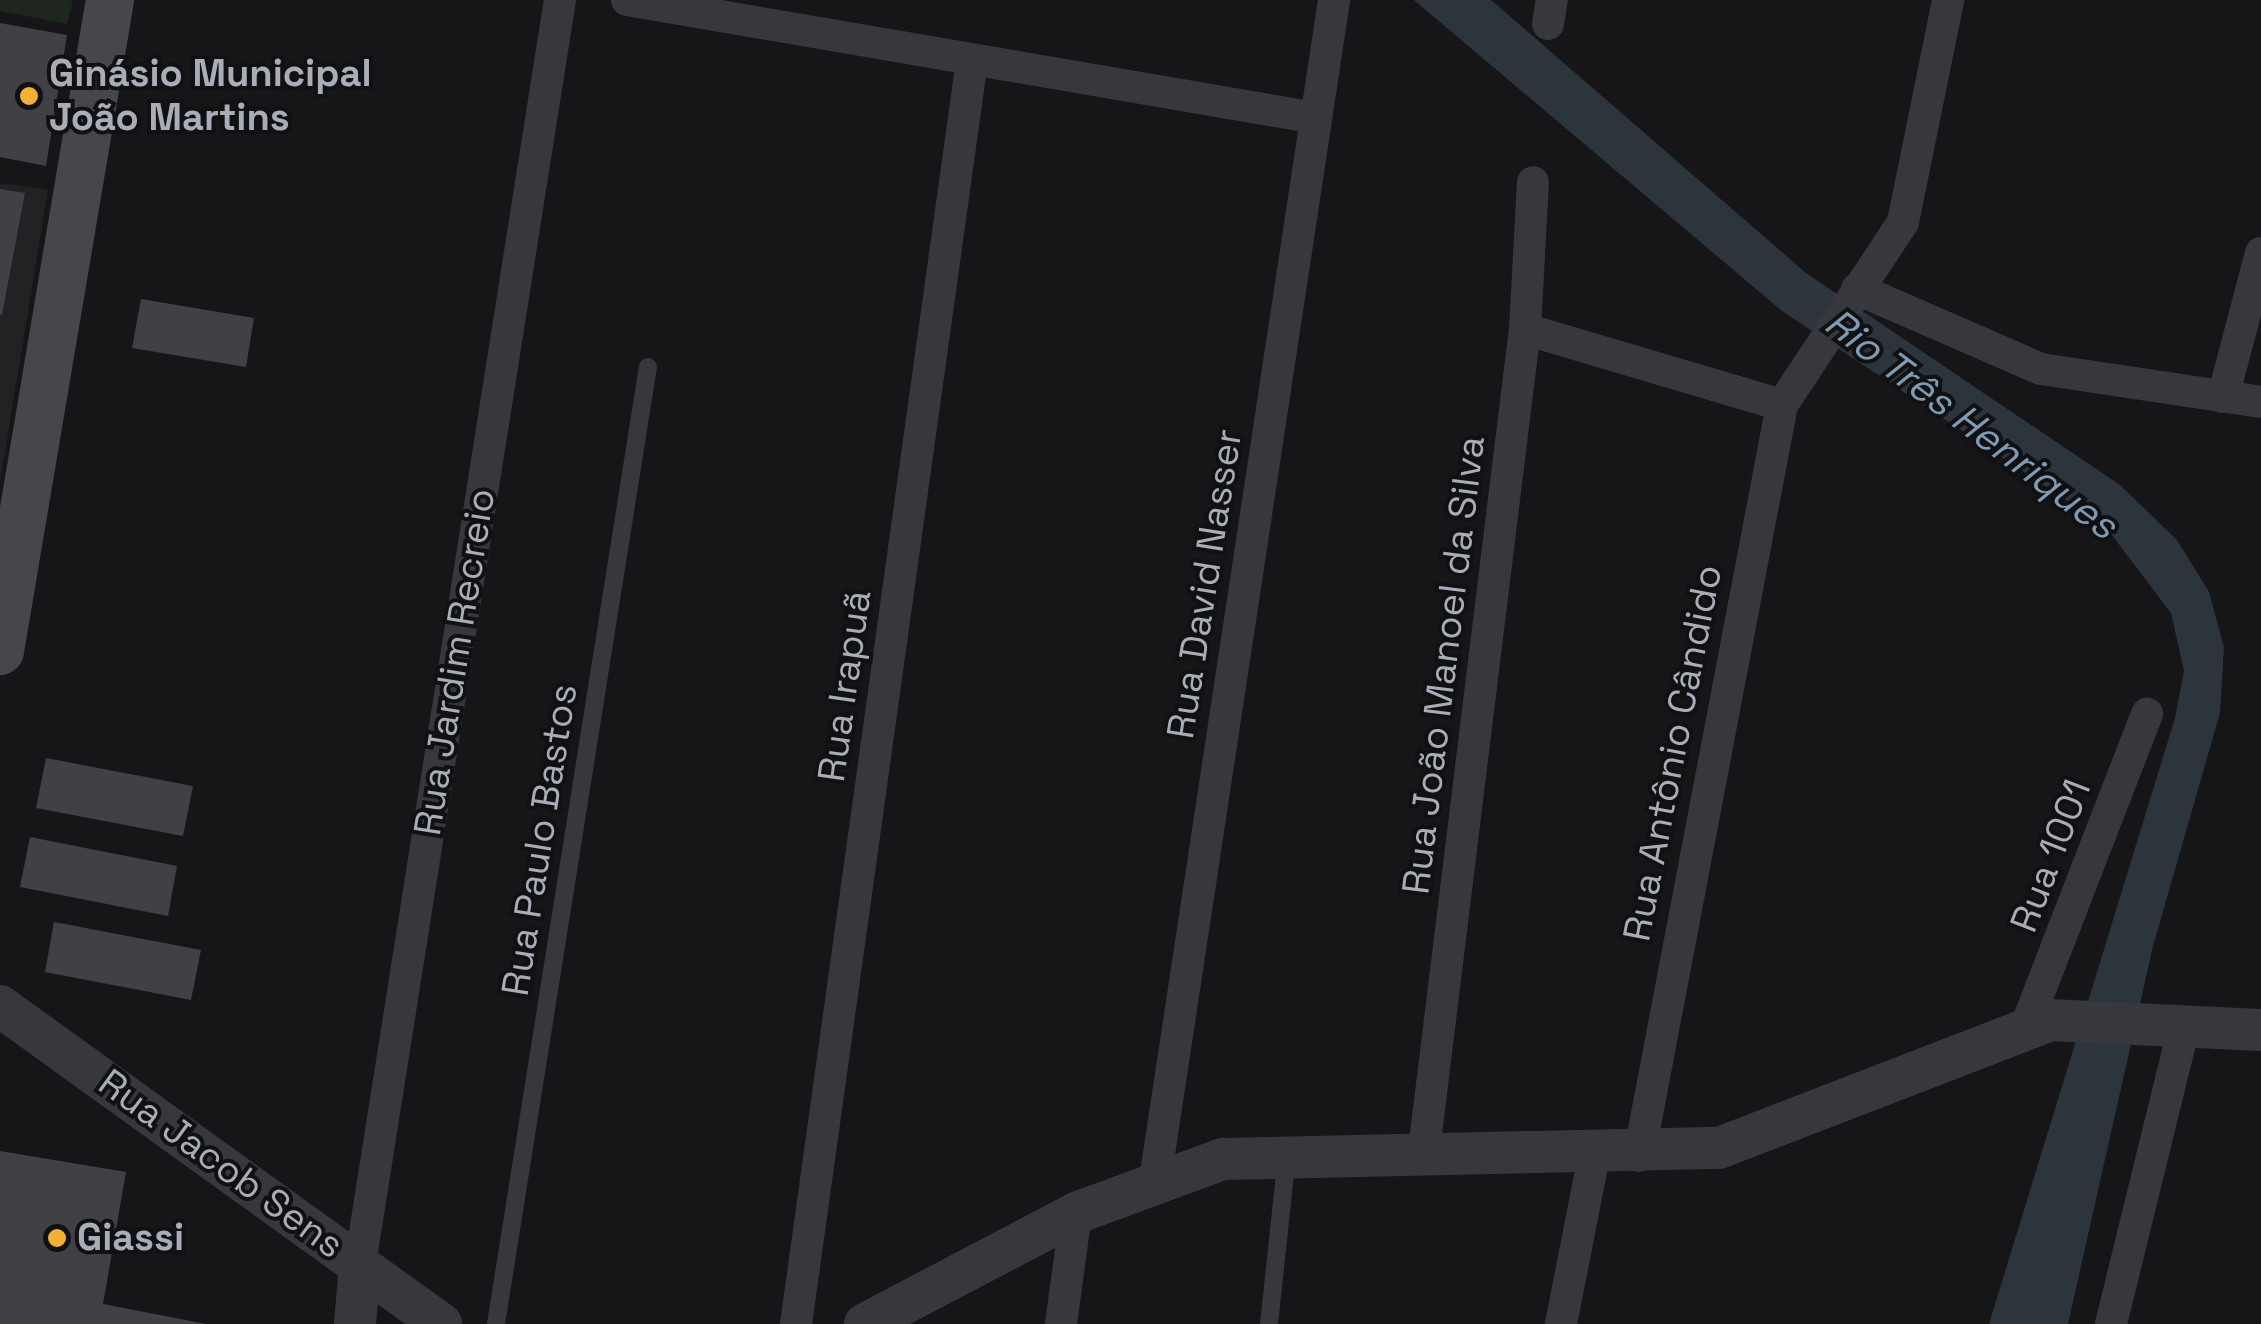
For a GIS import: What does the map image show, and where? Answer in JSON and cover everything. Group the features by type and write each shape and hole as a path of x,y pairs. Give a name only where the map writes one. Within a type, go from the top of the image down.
{"main road":[{"path":"0,651 110,0"}],"street":[{"name":"Rua Jardim Recreio","path":"355,1324 360,1264 560,0"},
{"path":"626,0 1316,118"},
{"name":"Rua David Nasser","path":"1154,1180 1334,0"},
{"name":"Rua Antônio Cândido","path":"1638,1156 1782,404 1799,369 1852,295 1912,197 1948,0"},
{"name":"Rua Irapuã","path":"796,1324 972,60"},
{"name":"Rua João Manoel da Silva","path":"1423,1158 1525,329 1534,182"},
{"path":"2222,397 2261,253"},
{"path":"1852,295 2040,369 2261,402"},
{"path":"1525,329 1782,404"},
{"name":"Rua 1001","path":"2026,1026 2147,714"},
{"name":"Rua Jacob Sens","path":"0,1006 441,1324"},
{"path":"865,1324 1076,1213 1154,1180 1223,1159 1287,1155 1638,1156 1748,1141 2026,1026 2073,1019 2261,1030"},
{"path":"2110,1324 2172,1026"},
{"path":"1561,1324 1594,1156"},
{"path":"1061,1324 1076,1213"}],"lane":[{"name":"Rua Paulo Bastos","path":"496,1324 648,367"},
{"path":"1270,1324 1287,1155"}],"shaded area":[{"path":"0,0 73,0 67,24 0,11"},
{"path":"0,183 48,190 0,482"}],"water":[{"name":"Rio Três Henriques","path":"1414,0 1491,0 1806,273 2120,485 2177,540 2209,592 2224,647 2220,713 2153,946 2068,1324 1989,1324 2175,718 2184,671 2171,613 2105,526 1782,311"}],"building":[{"name":"Ginásio Municipal João Martins","path":"0,23 67,35 46,166 0,157"},
{"path":"0,189 25,193 2,315 0,315"},
{"path":"141,299 254,318 246,367 132,348"},
{"path":"46,758 193,786 183,836 36,808"},
{"path":"30,837 177,866 168,916 20,887"},
{"path":"54,922 201,950 191,1000 45,972"},
{"name":"Giassi","path":"0,1151 126,1172 103,1304 206,1324 0,1324"}],"place":[{"name":"Ginásio Municipal João Martins","path":"29,96"},
{"name":"Giassi","path":"57,1238"}]}
